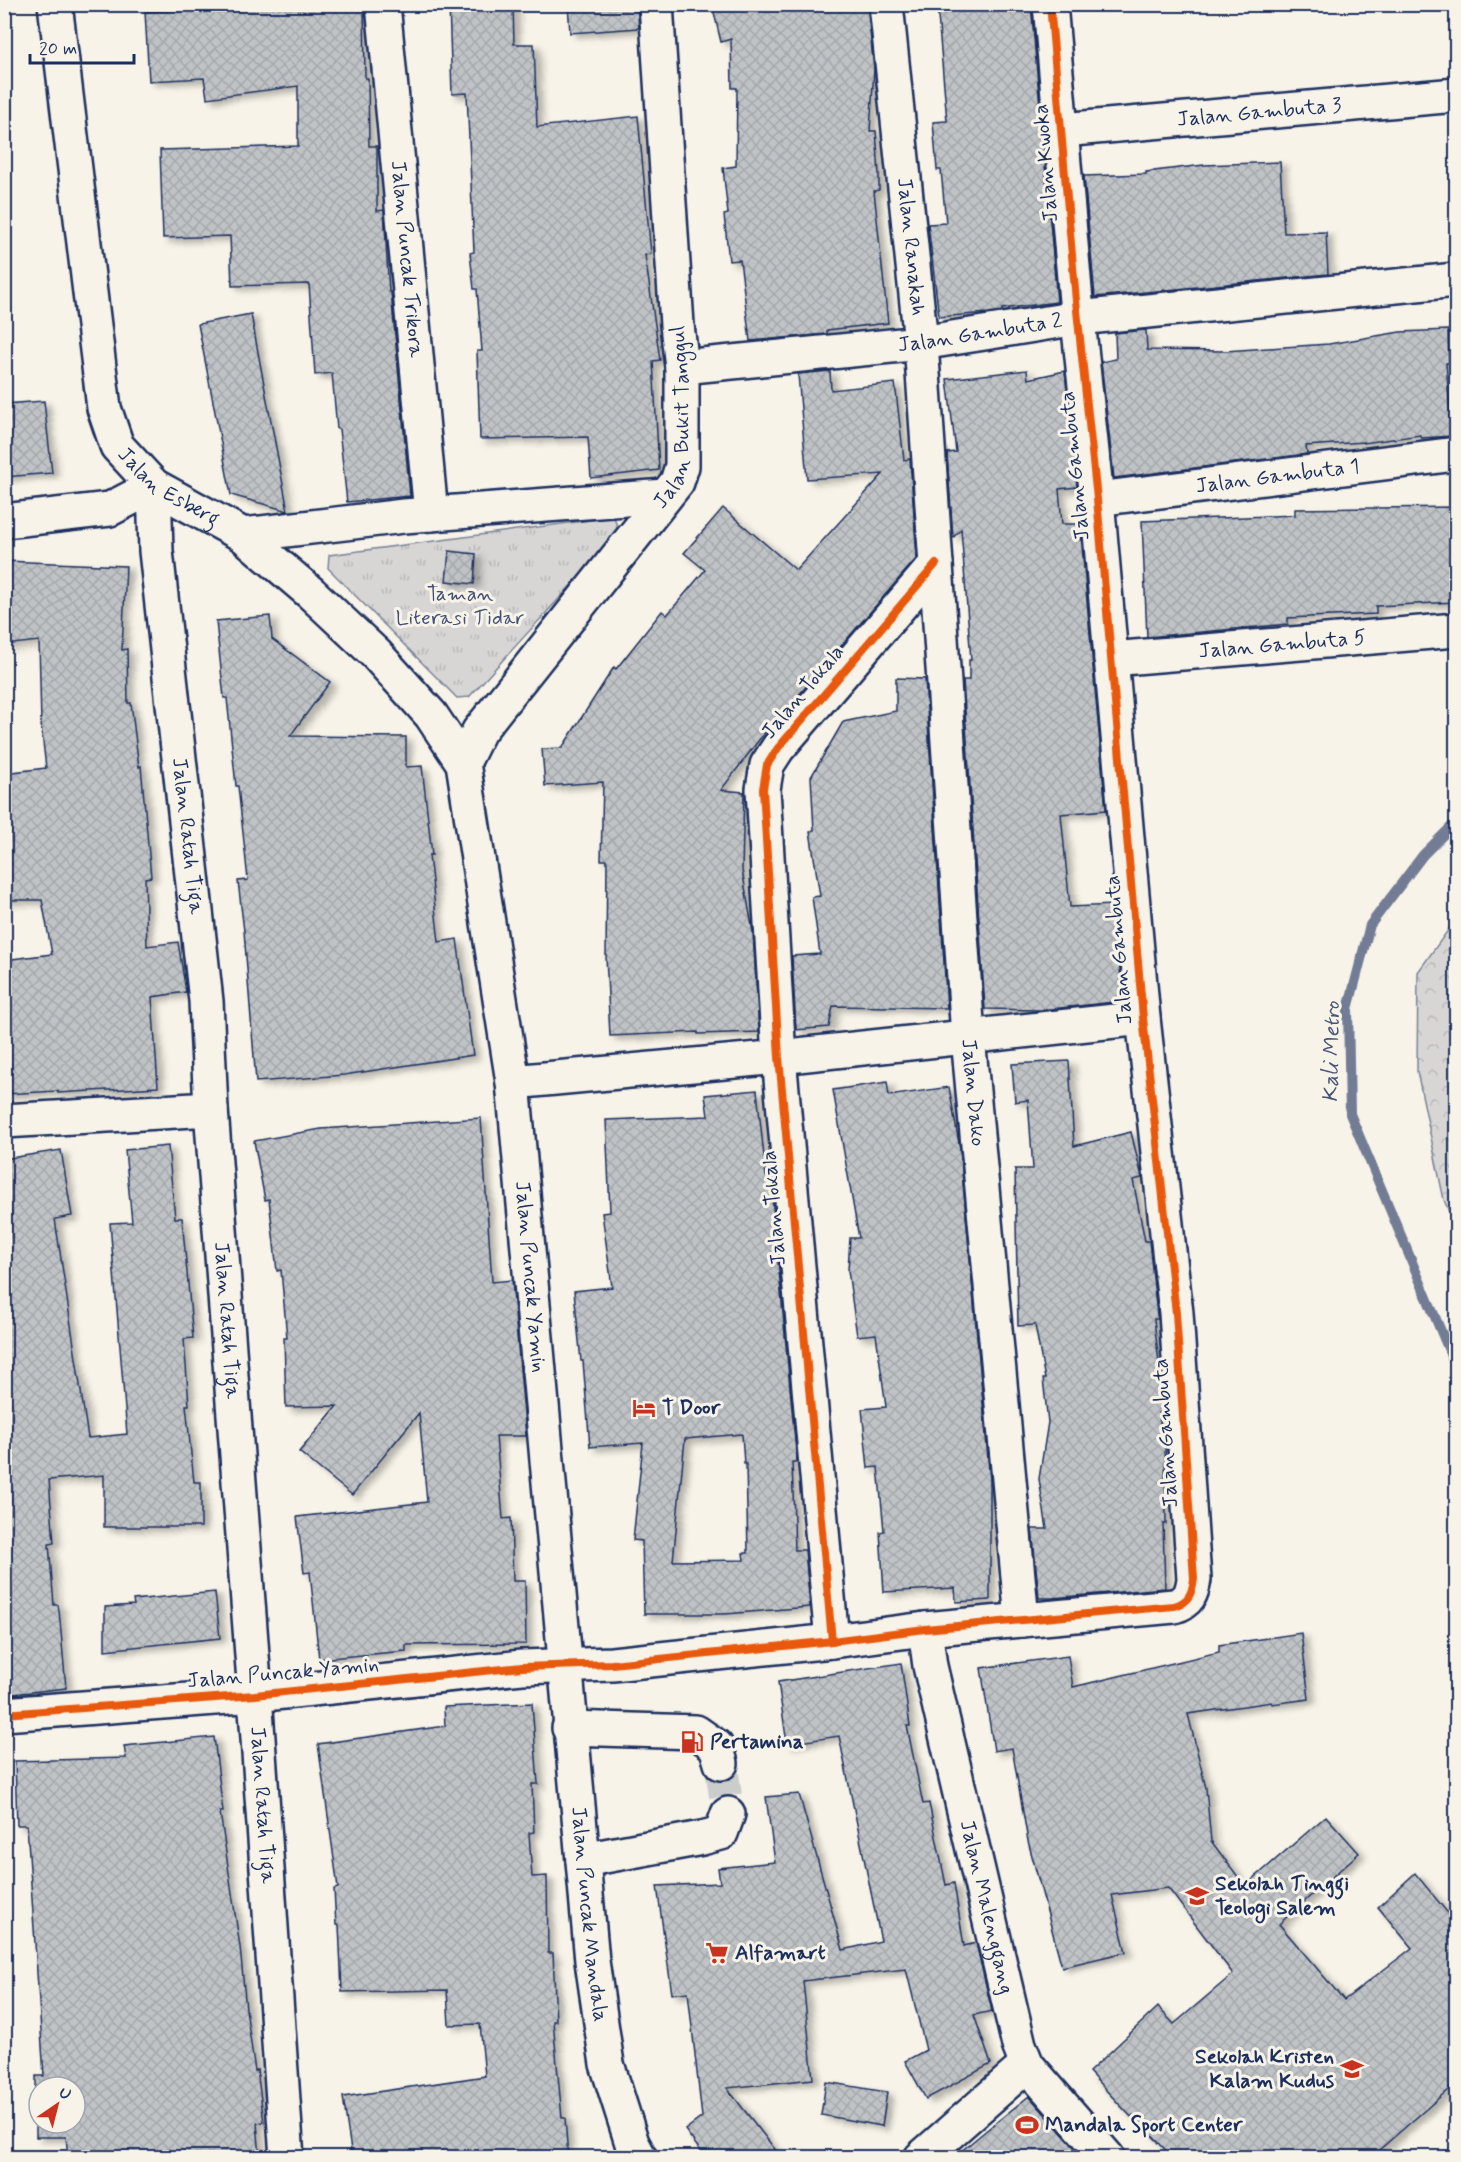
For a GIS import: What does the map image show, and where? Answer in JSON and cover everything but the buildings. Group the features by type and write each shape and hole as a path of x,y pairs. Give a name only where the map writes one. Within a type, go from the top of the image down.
{"street":[{"name":"Jalan Esberg","path":"55,4 104,408 117,446 154,486 243,535 310,593 376,654 431,715 463,763"},
{"name":"Jalan Puncak Trikora","path":"383,4 431,514"},
{"name":"Jalan Bukit Tanggul","path":"463,763 479,731 503,698 677,482 682,466 682,368 677,326 657,4"},
{"name":"Jalan Ranakah","path":"886,4 921,343 936,564"},
{"name":"Jalan Kwoka","path":"1050,4 1078,318"},
{"name":"Jalan Gambuta 3","path":"1062,130 1456,95"},
{"name":"Jalan Gambuta 2","path":"682,368 921,343 1078,318 1456,280"},
{"name":"Jalan Gambuta","path":"1022,1620 1174,1606 1186,1601 1193,1589 1194,1579 1176,1312 1143,1018 1097,499 1078,318"},
{"name":"Jalan Gambuta 1","path":"1097,499 1456,454"},
{"path":"4,521 110,509 154,486"},
{"name":"Jalan Ratah Tiga","path":"154,486 156,551 206,1001 211,1109 287,2157"},
{"path":"243,535 431,514 665,496"},
{"name":"Jalan Dako","path":"936,564 968,1037 1022,1620"},
{"name":"Jalan Tokala","path":"832,1641 779,1057 763,789 767,765 778,748 936,564"},
{"name":"Jalan Gambuta 5","path":"1110,659 1456,630"},
{"name":"Jalan Puncak Yamin","path":"4,1714 255,1695 564,1665 513,1082 463,763"},
{"path":"513,1082 779,1057 1143,1018"},
{"path":"4,1121 76,1115 211,1109"},
{"path":"564,1665 612,1665 1022,1620"},
{"name":"Jalan Malenggang","path":"925,1629 930,1666 1019,2045 1027,2065 1108,2157"},
{"name":"Jalan Puncak Mandala","path":"564,1665 591,1961 607,2064 632,2143 640,2157"},
{"path":"569,1728 696,1732 716,1746 721,1763"},
{"path":"583,1860 721,1833 728,1814"},
{"path":"921,2157 1027,2065"}],"green space":[{"name":"Taman Literasi Tidar","path":"614,517 619,533 469,697 457,698 328,568 329,555"},
{"path":"1456,919 1456,1228 1444,1200 1417,1071 1418,972"}],"waterway":[{"name":"Kali Metro","path":"1456,822 1423,855 1370,925 1348,1009 1350,1114 1456,1367"}],"tunnel":[{"path":"721,1763 728,1814"}],"cycle path":[{"path":"832,1641 925,1629 1174,1606 1189,1596 1194,1579 1176,1313 1143,1018 1050,4"},
{"path":"4,1714 255,1695 522,1667 612,1664 832,1641 779,1057 763,789 767,765 778,748 936,564"}],"place":[{"name":"T Door","path":"644,1408"},
{"name":"Pertamina","path":"692,1742"},
{"name":"Sekolah Tinggi Teologi Salem","path":"1197,1896"},
{"name":"Alfamart","path":"717,1953"},
{"name":"Sekolah Kristen Kalam Kudus","path":"1352,2069"},
{"name":"Mandala Sport Center","path":"1027,2125"}]}
